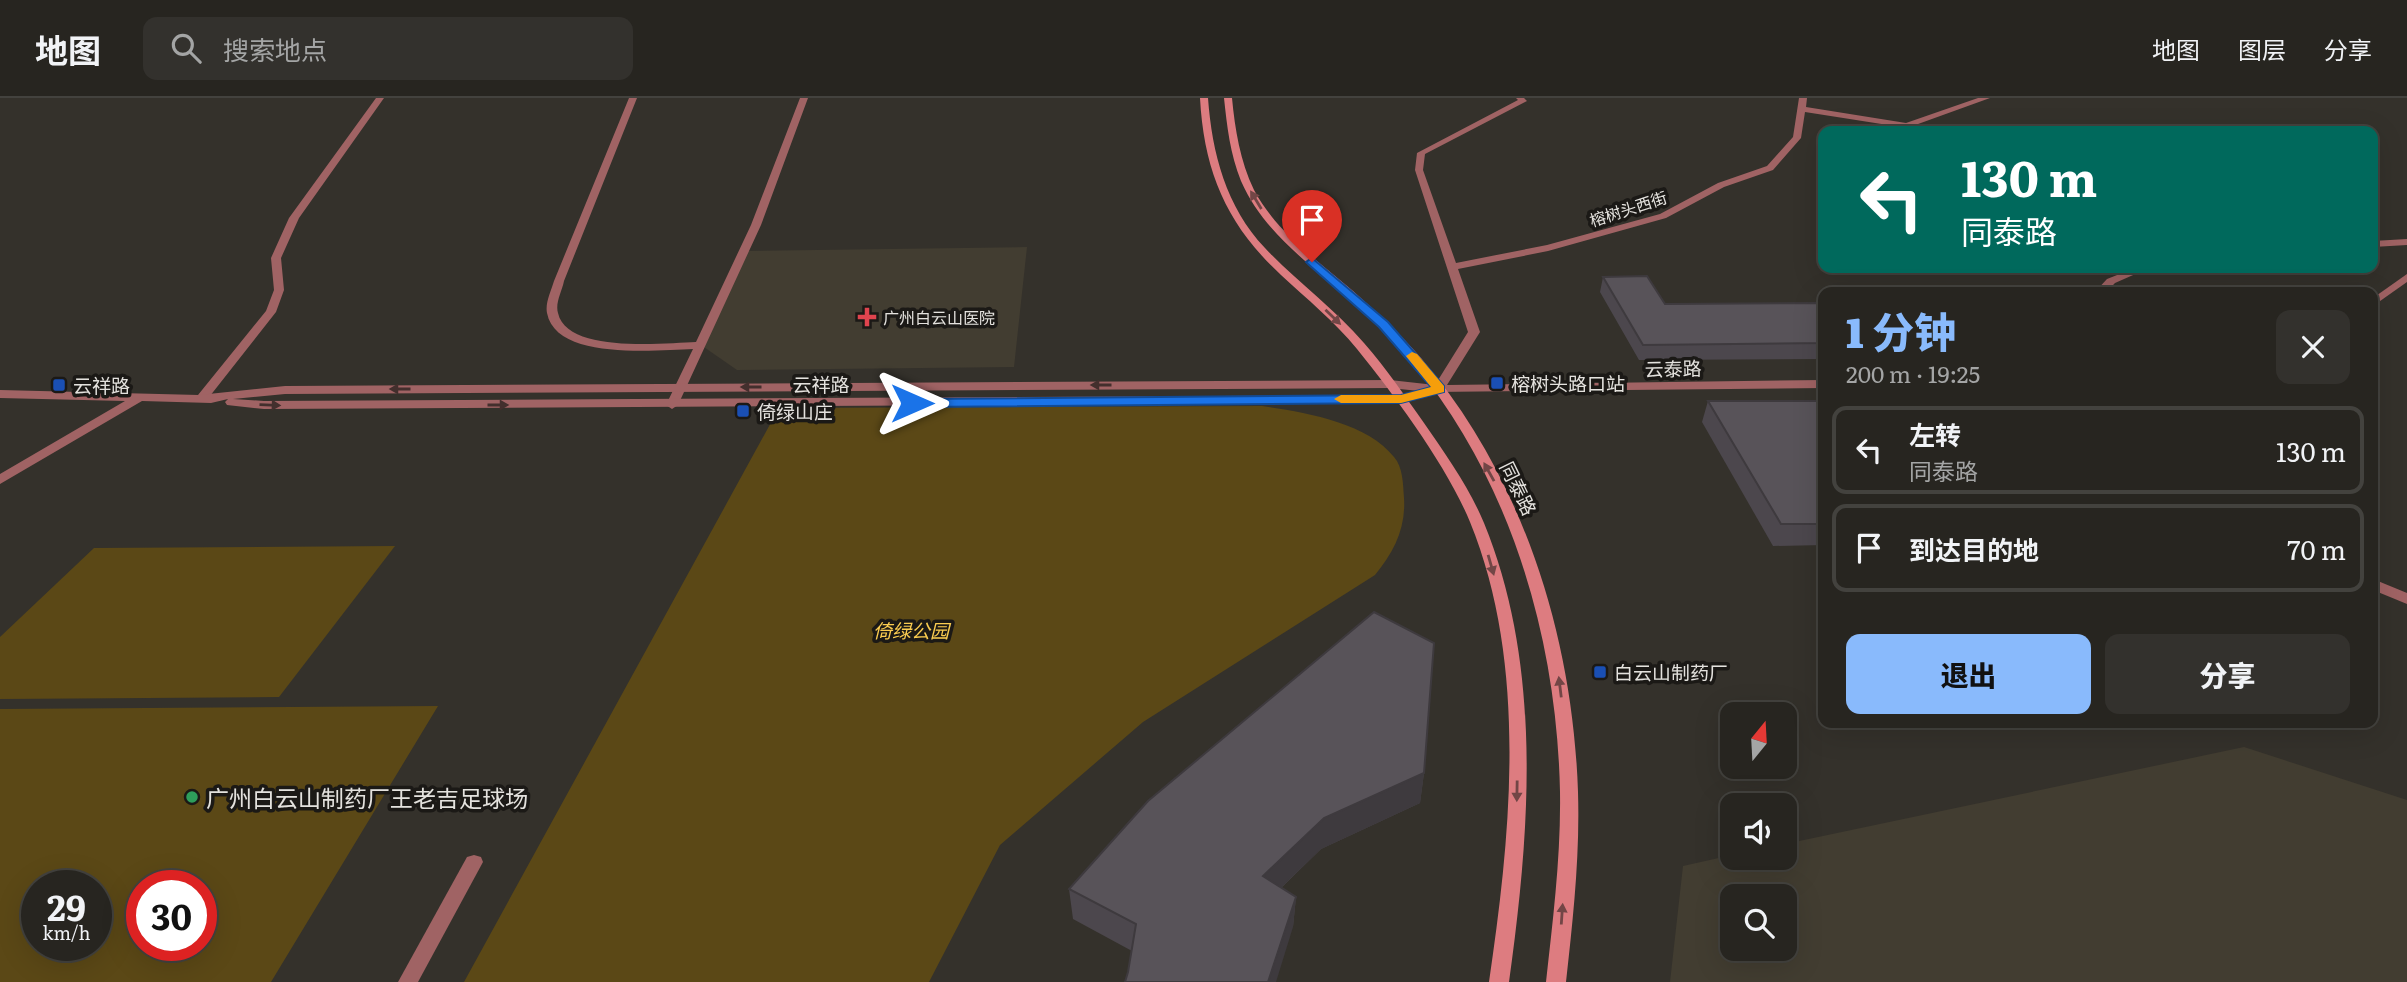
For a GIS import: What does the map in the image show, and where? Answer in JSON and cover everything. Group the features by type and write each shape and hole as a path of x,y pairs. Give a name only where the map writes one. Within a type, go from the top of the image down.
{"main road":[{"path":"1204,98 1205,122 1215,170 1247,233 1272,261 1347,330 1390,384 1450,471 1482,535 1504,620 1513,693 1518,789 1509,915 1499,982"},
{"name":"同泰路","path":"1228,98 1234,149 1241,170 1267,218 1297,250 1384,324 1440,389 1489,472 1512,520 1546,616 1558,671 1569,792 1556,982"}],"street":[{"path":"202,398 271,312 279,290 276,258 294,218 380,98"},
{"path":"633,98 559,281 552,313 557,326 582,343 604,346 701,345"},
{"path":"672,405 756,225 804,98"},
{"path":"1440,389 1474,332 1419,170 1421,153 1523,101 1520,98"},
{"name":"榕树头西街","path":"1453,268 1548,248 1663,216 1721,185 1770,168 1797,138 1803,98"},
{"path":"1803,109 1907,126 1986,98"},
{"path":"2378,244 2407,242"},
{"path":"2105,287 2111,281 2131,273"},
{"path":"2378,299 2407,277"},
{"name":"云祥路","path":"202,398 285,390 680,387 1390,384 1440,389"},
{"name":"云泰路","path":"1440,389 1818,384"},
{"name":"云祥路","path":"0,394 202,398 264,405 672,405 1401,399 1440,389"},
{"path":"0,480 139,397"},
{"path":"2378,586 2407,599"},
{"path":"408,982 474,862"}],"shaded area":[{"name":"广州白云山医院","path":"1027,247 1014,367 737,370 701,345 744,251"},
{"path":"2244,747 2407,800 2407,982 1670,982 1683,866 1720,858 1720,870 1797,870 1797,841"}],"green space":[{"name":"倚绿公园","path":"1262,406 1315,416 1351,427 1368,435 1394,457 1402,476 1404,509 1401,529 1388,557 1375,575 1143,722 1000,845 929,982 464,982 779,408"},
{"path":"395,546 279,697 0,699 0,637 94,548"},
{"name":"广州白云山制药厂王老吉足球场","path":"438,706 271,982 0,982 0,709"}],"building":[{"path":"1647,276 1665,304 1818,303 1818,343 1643,345 1603,277"},
{"path":"1708,401 1818,401 1818,524 1781,524"},
{"path":"1374,612 1434,643 1424,773 1324,818 1263,876 1296,897 1268,982 1125,982 1136,924 1069,889 1148,801"}],"slow traffic":[{"path":"1341,399 1401,399 1440,389 1412,356"}],"place":[{"name":"广州白云山医院","path":"867,317"},
{"name":"榕树头路口站","path":"1497,383"},
{"name":"云祥路","path":"59,385"},
{"name":"倚绿山庄","path":"743,411"},
{"name":"白云山制药厂","path":"1600,672"},
{"name":"广州白云山制药厂王老吉足球场","path":"192,797"}],"route":[{"path":"912,403 1401,399 1440,389 1384,324 1312,262"}]}
